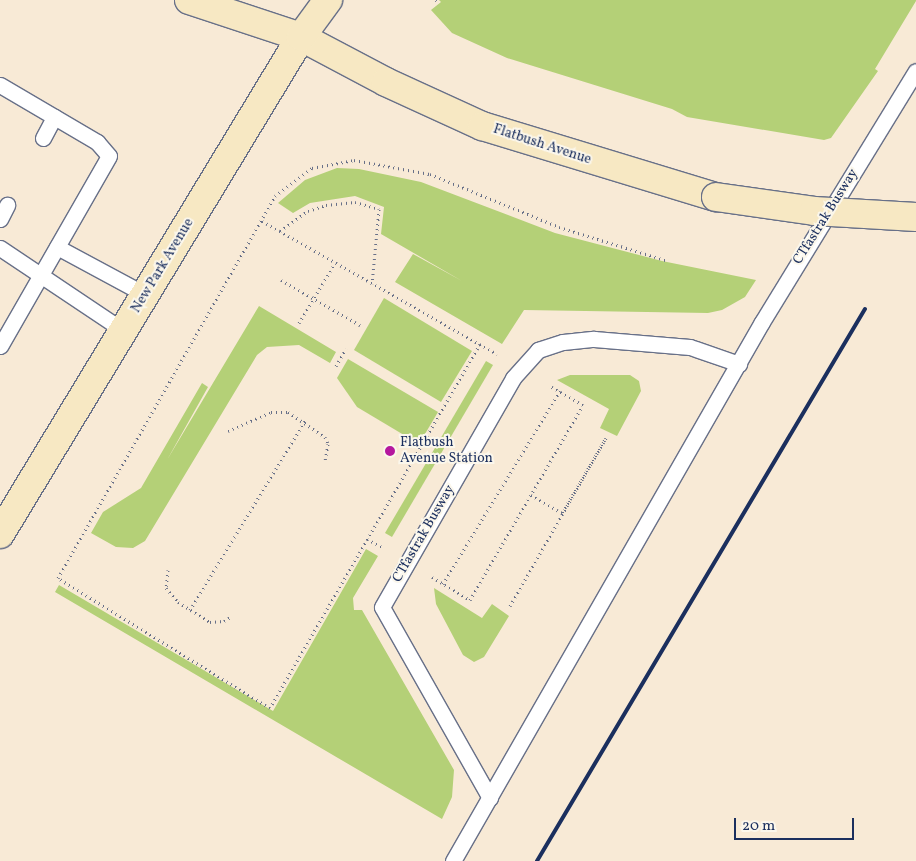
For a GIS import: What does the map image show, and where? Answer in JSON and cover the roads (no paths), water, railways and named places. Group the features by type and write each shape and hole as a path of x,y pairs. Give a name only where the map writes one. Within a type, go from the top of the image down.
{"street":[{"name":"Flatbush Avenue","path":"190,0 301,37 386,82 482,126 716,197 814,211 916,217"},
{"name":"New Park Avenue","path":"0,534 301,37 328,0"}],"lane":[{"name":"CTfastrak Busway","path":"454,861 739,364 916,71"},
{"path":"0,85 97,142 109,156 0,346"},
{"path":"43,138 54,117"},
{"path":"57,247 146,295"},
{"path":"0,248 124,331"},
{"name":"CTfastrak Busway","path":"490,798 382,607 503,395 528,358 538,350 562,342 594,339 659,342 706,351 739,364"}],"railway":[{"path":"537,861 865,309"}],"place":[{"name":"Flatbush Avenue Station","path":"390,451"}]}
